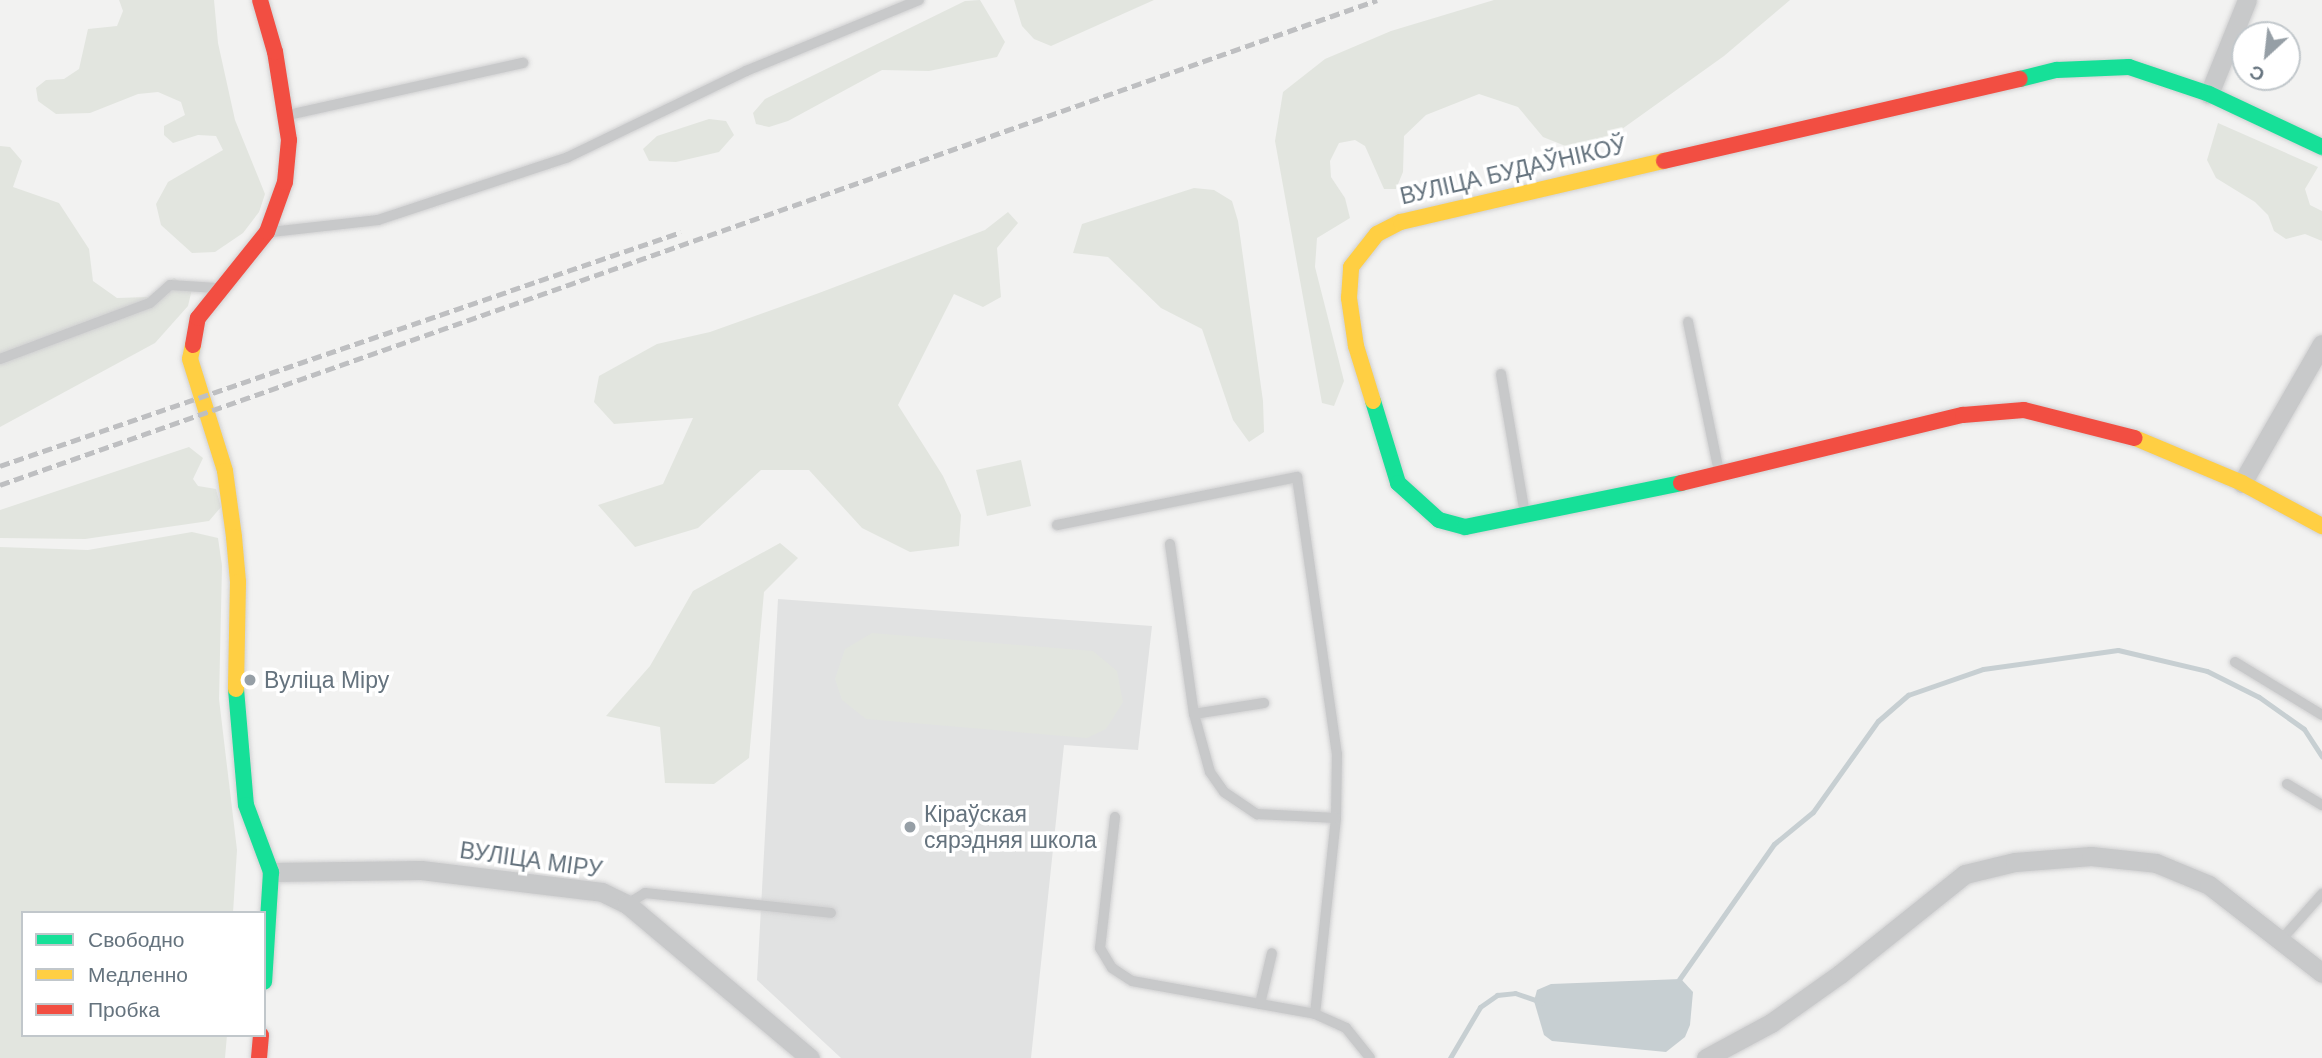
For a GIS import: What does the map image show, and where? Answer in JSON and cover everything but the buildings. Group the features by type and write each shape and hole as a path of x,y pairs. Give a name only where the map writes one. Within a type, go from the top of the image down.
{"street":[{"path":"260,0 275,52 289,140 285,181 267,232 219,288 198,318 190,359 225,471 238,582 235,722 246,805 271,872 266,951"},
{"path":"2209,94 2246,0"},
{"name":"ВУЛІЦА БУДАЎНІКОЎ","path":"2322,147 2209,94 2129,67 2057,70 1401,222 1377,234 1351,268 1349,298 1356,346 1398,483 1439,520 1465,527 1525,519 1964,415 2024,410 2116,430 2242,483 2322,526"},
{"path":"2242,483 2322,344"},
{"path":"1706,1058 1771,1023 1840,974 1965,874 2015,862 2091,856 2156,863 2209,885 2322,974"},
{"name":"ВУЛІЦА МІРУ","path":"271,872 435,871 556,883 601,892 627,904 810,1058"},
{"path":"259,1058 261,1037"}],"lane":[{"path":"267,232 378,220 568,157 746,71 919,0"},
{"path":"285,116 523,63"},
{"path":"0,359 150,303 170,285 219,288"},
{"path":"1688,322 1719,472"},
{"path":"1501,374 1525,519"},
{"path":"1057,524 1297,477 1337,754 1336,818 1315,1014"},
{"path":"1170,544 1194,715 1210,772 1241,806 1274,818 1336,818"},
{"path":"2235,662 2322,715"},
{"path":"1194,715 1264,703"},
{"path":"2287,784 2322,805"},
{"path":"1115,817 1100,948 1112,968 1132,981 1315,1014 1346,1028 1370,1058"},
{"path":"627,904 645,893 831,913"},
{"path":"2281,940 2322,894"},
{"path":"1260,1004 1272,953"}],"shaded area":[{"path":"119,0 214,0 218,43 235,120 265,194 259,212 243,233 215,252 192,253 161,225 156,204 168,182 223,150 216,136 198,135 173,143 164,135 164,126 185,115 181,102 158,92 138,94 90,113 56,114 38,101 36,88 46,80 64,79 79,69 88,29 117,26 123,11"},
{"path":"980,0 1005,42 997,57 929,71 882,70 788,121 769,127 756,124 753,113 765,99 965,1"},
{"path":"1014,0 1154,0 1051,46 1034,39 1022,26"},
{"path":"1494,0 1790,0 1724,56 1601,144 1568,147 1543,137 1518,107 1479,94 1426,115 1404,136 1403,172 1396,189 1384,189 1365,146 1355,140 1339,143 1330,161 1331,177 1345,198 1350,218 1317,238 1315,267 1344,381 1334,406 1322,403 1275,141 1283,92 1325,59 1391,31"},
{"path":"709,119 726,121 734,135 719,152 676,162 649,161 643,149 657,136"},
{"path":"2218,123 2318,167 2305,189 2310,205 2322,211 2322,241 2305,234 2286,239 2274,231 2268,215 2255,202 2216,178 2207,160"},
{"path":"0,146 10,147 22,161 13,187 59,203 89,249 93,281 117,298 148,297 174,278 192,289 188,306 155,343 0,427"},
{"path":"1194,188 1214,190 1232,201 1238,221 1263,401 1264,432 1249,442 1233,420 1202,329 1161,308 1108,257 1073,253 1082,224"},
{"path":"1008,212 1018,223 997,248 1001,297 983,307 954,294 898,405 943,476 961,515 959,546 910,552 862,528 809,470 761,470 698,528 635,547 598,505 663,484 693,418 614,424 594,402 599,376 657,344 710,332 985,230"},
{"path":"189,447 203,458 193,479 198,486 216,489 221,507 209,521 85,539 0,538 0,510"},
{"path":"1021,460 1031,506 987,516 976,470"},
{"path":"192,532 218,538 222,566 219,699 237,850 233,911 21,911 21,1037 227,1037 225,1058 0,1058 0,547 88,550"},
{"path":"780,543 798,558 764,592 749,758 714,784 665,783 660,727 606,716 650,666 693,591"},
{"name":"Кіраўская сярэдняя школа","path":"778,599 1152,626 1138,750 1064,745 1031,1058 841,1058 757,980"},
{"path":"872,633 1093,651 1117,671 1123,702 1106,729 1087,738 866,719 842,700 835,679 845,649"},
{"path":"1681,979 1693,992 1690,1025 1685,1037 1666,1052 1552,1041 1544,1035 1534,1001 1537,990 1551,984"}],"waterway":[{"path":"1678,981 1774,844 1813,812 1878,721 1908,695 1983,669 2118,650 2207,671 2259,697 2304,729 2322,757"},
{"path":"1450,1058 1480,1007 1497,995 1515,993 1541,1002"}],"railway":[{"path":"0,485 1377,0"},
{"path":"0,466 681,232"}],"traffic: fast":[{"path":"2020,79 2057,70 2129,67 2209,94 2322,147"},
{"path":"1373,401 1398,483 1439,520 1465,527 1681,483"},
{"path":"236,689 246,805 271,872 266,951"}],"traffic: slow":[{"path":"1373,401 1356,346 1349,298 1351,267 1377,234 1401,222 1664,161"},
{"path":"193,345 190,359 225,471 234,537 238,582 236,689"},
{"path":"2135,438 2242,483 2322,526"}],"traffic: jam":[{"path":"193,345 198,318 267,232 285,182 289,140 275,52 260,0"},
{"path":"1664,161 2020,79"},
{"path":"1681,483 1963,415 2024,410 2135,438"},
{"path":"259,1058 261,1037"}],"place":[{"name":"Вуліца Міру","path":"250,680"},
{"name":"Кіраўская сярэдняя школа","path":"910,827"}]}
